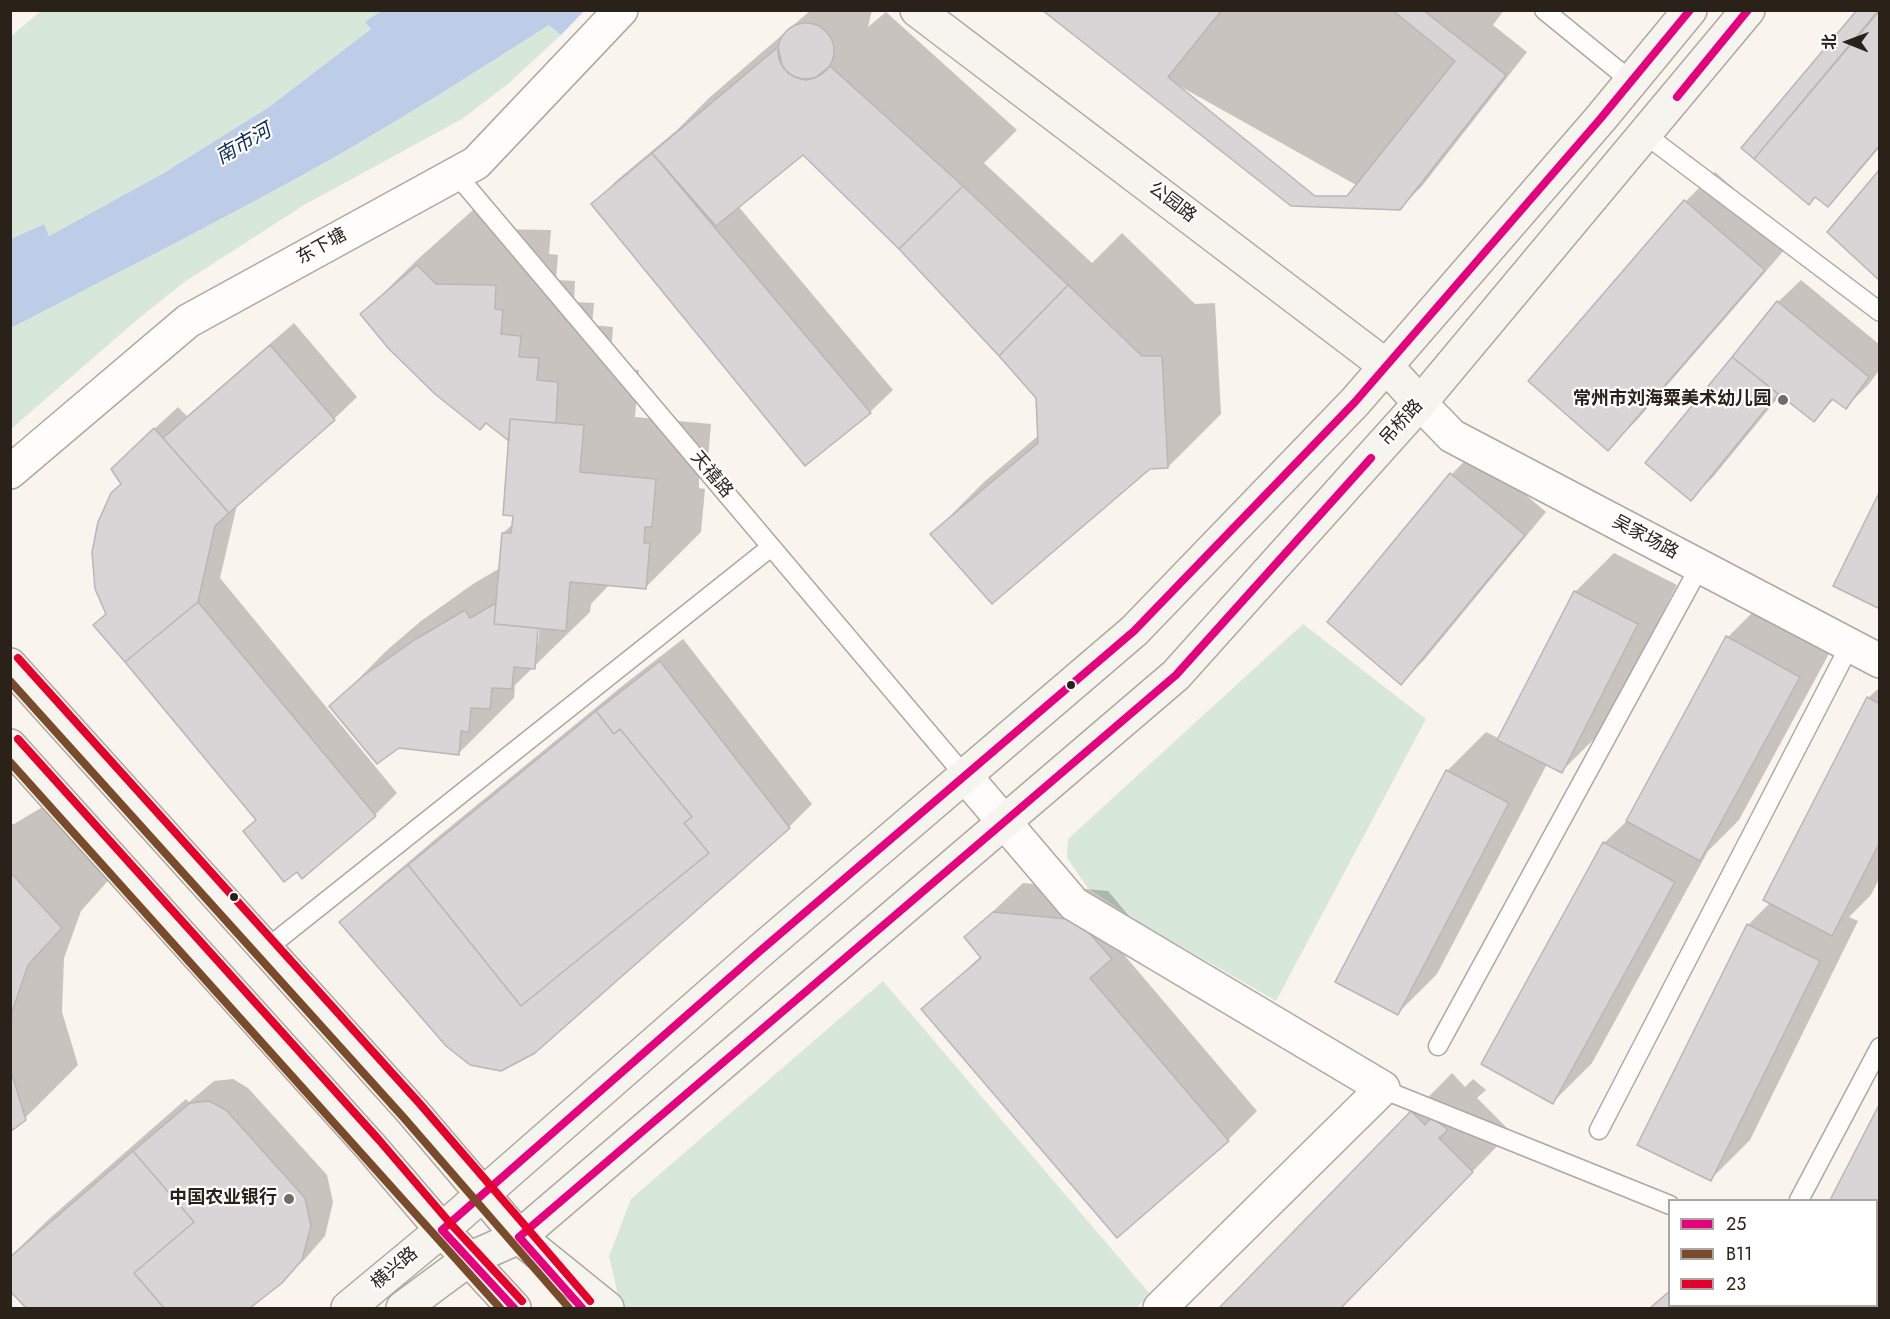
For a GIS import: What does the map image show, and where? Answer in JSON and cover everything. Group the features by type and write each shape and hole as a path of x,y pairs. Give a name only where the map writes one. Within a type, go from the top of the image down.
{"main road":[{"name":"公园路","path":"917,10 1386,366 1420,403"},
{"path":"442,1230 760,951 1134,631 1355,402 1630,83 1690,10"},
{"name":"吊桥路","path":"469,1259 519,1237 1176,675 1420,403 1748,10"},
{"path":"10,664 412,1111 582,1308"},
{"path":"10,746 514,1308"},
{"name":"横兴路","path":"348,1308 442,1230"},
{"path":"519,1237 607,1308"},
{"path":"469,1259 505,1308"},
{"name":"横兴路","path":"403,1308 469,1259"}],"street":[{"name":"东下塘","path":"10,472 188,321 476,163 621,10"},
{"name":"吴家场路","path":"1420,403 1452,436 1880,661"},
{"path":"965,776 1074,904 1383,1088 1160,1308"}],"lane":[{"path":"1544,10 1620,72 1630,83"},
{"path":"1646,135 1880,312"},
{"name":"天禧路","path":"456,174 965,776"},
{"path":"266,949 771,547"},
{"path":"1438,1046 1700,566"},
{"path":"1599,1130 1850,645"},
{"path":"1800,1199 1880,1047"},
{"path":"1382,1089 1668,1204"}],"green space":[{"path":"41,11 381,11 366,22 371,29 269,107 162,174 49,236 44,224 11,239 11,36"},
{"path":"549,25 561,35 508,84 462,119 304,205 183,283 11,429 11,328 340,154"},
{"path":"1303,624 1426,719 1276,1001 1137,921 1088,888 1067,858 1068,839"},
{"path":"883,981 1150,1294 1136,1308 623,1308 620,1305 609,1256 631,1199"}],"water":[{"name":"南市河","path":"381,11 584,11 561,35 549,25 340,154 11,328 11,239 44,224 49,236 162,174 269,107 371,29 365,22"}],"building":[{"path":"1042,10 1423,10 1506,75 1400,210 1291,206"},
{"path":"1222,10 1392,10 1455,61 1347,196 1315,196 1168,77"},
{"path":"1857,10 1879,10 1754,159 1741,148"},
{"path":"1880,10 1880,145 1828,207 1815,197 1809,205 1754,159"},
{"path":"806,23 817,25 826,31 832,40 834,51 832,62 826,71 817,77 806,79 795,77 786,71 780,62 778,51 780,40 786,31 795,25"},
{"path":"778,47 782,65 788,73 797,78 806,80 815,78 830,66 963,186 899,249 803,155 716,226 652,153"},
{"path":"652,153 871,413 805,466 591,204"},
{"path":"1880,169 1880,281 1827,232"},
{"path":"963,186 1068,285 999,356 899,249"},
{"path":"1684,200 1765,270 1608,451 1528,381"},
{"path":"417,265 436,284 496,285 495,309 503,310 501,334 521,336 519,357 539,358 537,380 558,382 556,423 510,419 509,441 486,423 480,430 435,394 389,349 360,314"},
{"path":"1068,285 1142,356 1162,356 1168,468 1150,469 992,604 930,534 1038,443 1036,398 999,356"},
{"path":"1777,301 1869,377 1846,409 1832,399 1814,422 1732,357"},
{"path":"270,345 335,420 229,513 163,438"},
{"path":"1732,357 1778,394 1691,501 1645,463"},
{"path":"510,419 584,425 580,472 656,479 652,527 645,527 644,543 650,543 646,589 570,582 566,631 494,624 502,533 511,533 513,516 503,515"},
{"path":"154,428 229,513 215,526 198,602 125,662 93,625 106,614 95,589 92,552 98,522 111,493 121,484 111,469"},
{"path":"1450,473 1525,535 1401,685 1327,622"},
{"path":"1880,491 1880,609 1833,586"},
{"path":"1574,591 1638,624 1562,773 1497,740"},
{"path":"198,602 376,816 302,879 297,872 284,882 243,831 256,820 125,662"},
{"path":"496,603 494,624 538,628 535,669 514,667 512,689 492,688 490,709 471,708 469,732 461,731 459,755 399,748 377,764 329,706 363,676 416,639 465,610 470,618"},
{"path":"1726,636 1800,677 1700,861 1626,821"},
{"path":"660,661 790,828 535,1053 501,1071 470,1065 446,1046 339,922 408,865 521,1006 709,853 684,823 692,817 620,729 614,734 596,711"},
{"path":"1867,697 1880,704 1880,842 1832,936 1763,900"},
{"path":"596,711 614,734 620,729 692,817 684,823 709,853 521,1006 408,865"},
{"path":"1446,770 1509,803 1398,1015 1335,982"},
{"path":"1603,842 1675,882 1553,1104 1481,1064"},
{"path":"10,872 62,928 28,965 12,1012 10,1046"},
{"path":"993,912 1078,920 1112,959 1090,978 1229,1141 1117,1238 921,1009 981,958 964,937"},
{"path":"1747,924 1820,961 1711,1181 1637,1145"},
{"path":"10,1068 26,1120 10,1132"},
{"path":"209,1101 226,1110 305,1198 311,1226 302,1260 282,1283 250,1308 164,1308 134,1273 194,1222 133,1151 190,1103"},
{"path":"1880,1103 1880,1273 1878,1272 1878,1199 1831,1199"},
{"path":"1411,1111 1425,1125 1432,1117 1448,1130 1439,1138 1473,1172 1341,1308 1219,1308"},
{"path":"133,1151 194,1222 134,1273 164,1308 26,1308 10,1291 10,1257"},
{"path":"1668,1293 1668,1307 1735,1308 1650,1308"}],"transit line":[{"name":"25","path":"514,1308 442,1230 760,951 1134,631 1355,402 1601,118 1690,10"},
{"name":"25","path":"1677,97 1748,10"},
{"name":"25","path":"582,1308 519,1237 1176,675 1371,458"},
{"name":"23","path":"18,658 420,1104 590,1301"},
{"name":"B11","path":"10,681 404,1118 569,1308"},
{"name":"23","path":"18,739 522,1301"},
{"name":"B11","path":"10,762 500,1308"}],"place":[{"name":"常州市刘海粟美术幼儿园","path":"1783,400"},
{"name":"中国农业银行","path":"289,1199"}]}
